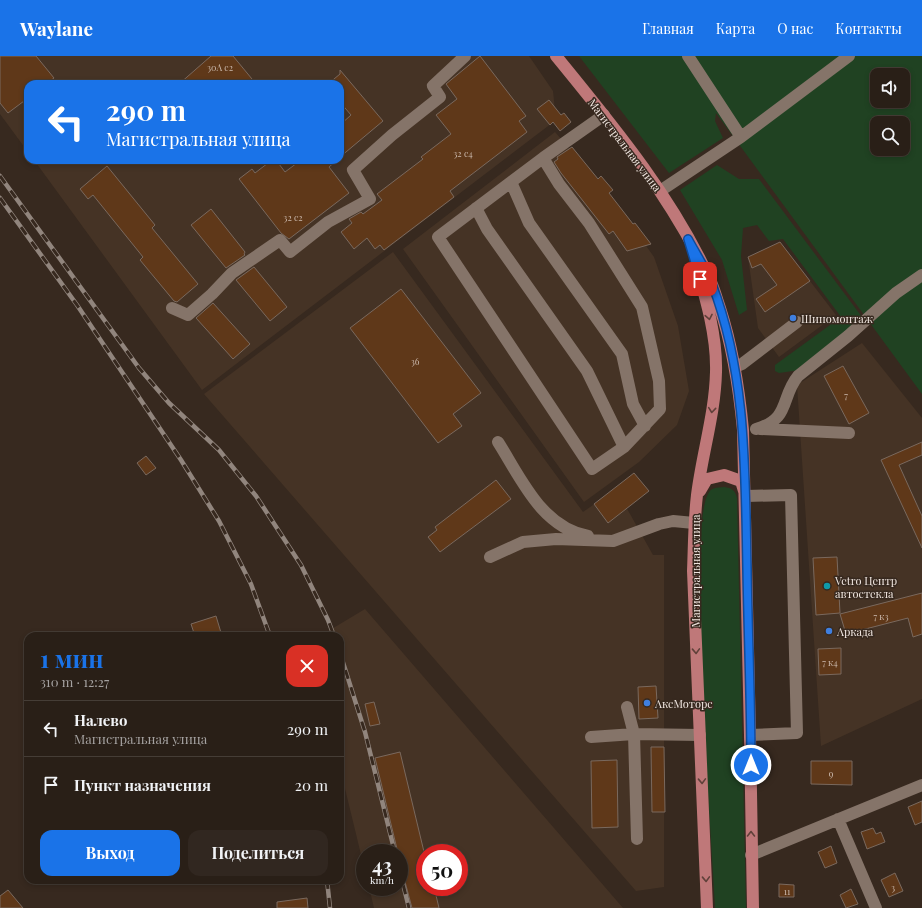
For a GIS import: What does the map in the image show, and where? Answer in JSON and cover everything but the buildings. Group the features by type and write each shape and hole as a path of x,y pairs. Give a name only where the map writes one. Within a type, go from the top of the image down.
{"main road":[{"name":"Магистральная улица","path":"556,56 604,115 660,191 688,239 712,283 726,329 735,367 740,392 746,496 752,908"},
{"name":"Магистральная улица","path":"688,239 704,292 713,335 716,371 710,428 697,494 694,523 694,615 707,908"},
{"path":"716,371 735,367"},
{"path":"697,494 707,479 724,475 741,481 746,496"}],"street":[{"path":"172,308 188,314 212,294 232,274 280,240 290,252 328,222 370,199 354,170 392,135 440,97 433,86 465,56"},
{"path":"688,56 741,137"},
{"path":"660,191 741,137 849,56"},
{"path":"543,158 559,184 588,223 642,307 659,381 660,409 624,447 592,469 438,237 543,158 604,115"},
{"path":"511,182 529,223 622,354 633,404 645,426"},
{"path":"476,208 487,229 587,371 624,447"},
{"path":"756,429 766,426 776,420 785,406 791,384 798,376 848,336 896,293 922,275"},
{"path":"735,367 742,364 797,322"},
{"path":"743,430 756,429 849,433"},
{"path":"498,442 540,508 559,525 578,534 613,541"},
{"path":"746,496 791,495 797,733 750,735"},
{"path":"490,557 523,542 556,539 613,541 659,524 674,521 694,523"},
{"path":"627,707 634,734 637,839"},
{"path":"591,737 634,734 700,735"},
{"path":"751,855 922,785"},
{"path":"838,819 876,908"}],"shaded area":[{"path":"0,56 529,56 553,91 556,120 202,390 37,164 344,164 344,80 24,80 24,147 0,114"},
{"path":"555,132 613,199 654,257 678,326 689,391 677,425 639,462 584,502 403,249"},
{"path":"780,242 836,315 779,357 758,328 748,257"},
{"path":"393,252 583,512 616,489 653,555 664,555 664,887 636,891 204,394"},
{"path":"862,343 922,418 922,699 821,746 797,385"},
{"path":"365,609 623,908 374,908 371,896 408,896 408,844 358,844 344,784 344,632 327,632"}],"green space":[{"path":"579,56 922,56 922,394 716,113 715,121 723,138 669,173"},
{"path":"717,165 739,179 759,179 862,317 800,370 779,373 775,371 775,365 841,317 783,239 769,241 757,225 743,228 741,256 747,310 739,315 722,260 680,190"},
{"path":"724,487 733,490 737,498 746,908 715,908 705,742 700,617 701,533 703,510 709,492 713,489"}],"railway":[{"path":"0,176 139,368 169,403 219,450 256,496 301,565 332,632"},
{"path":"0,198 77,305 181,460 219,521 251,584 269,632"},
{"path":"344,666 365,732 393,844"},
{"path":"327,884 330,908"},
{"path":"406,896 409,908"}],"place":[{"name":"Шиномонтаж","path":"793,318"},
{"name":"Vetro Центр автостекла","path":"827,586"},
{"name":"Аркада","path":"829,631"},
{"name":"АксМоторс","path":"647,703"}],"route":[{"path":"700,279 688,239 712,283 726,329 740,392 746,496 751,765"}]}
